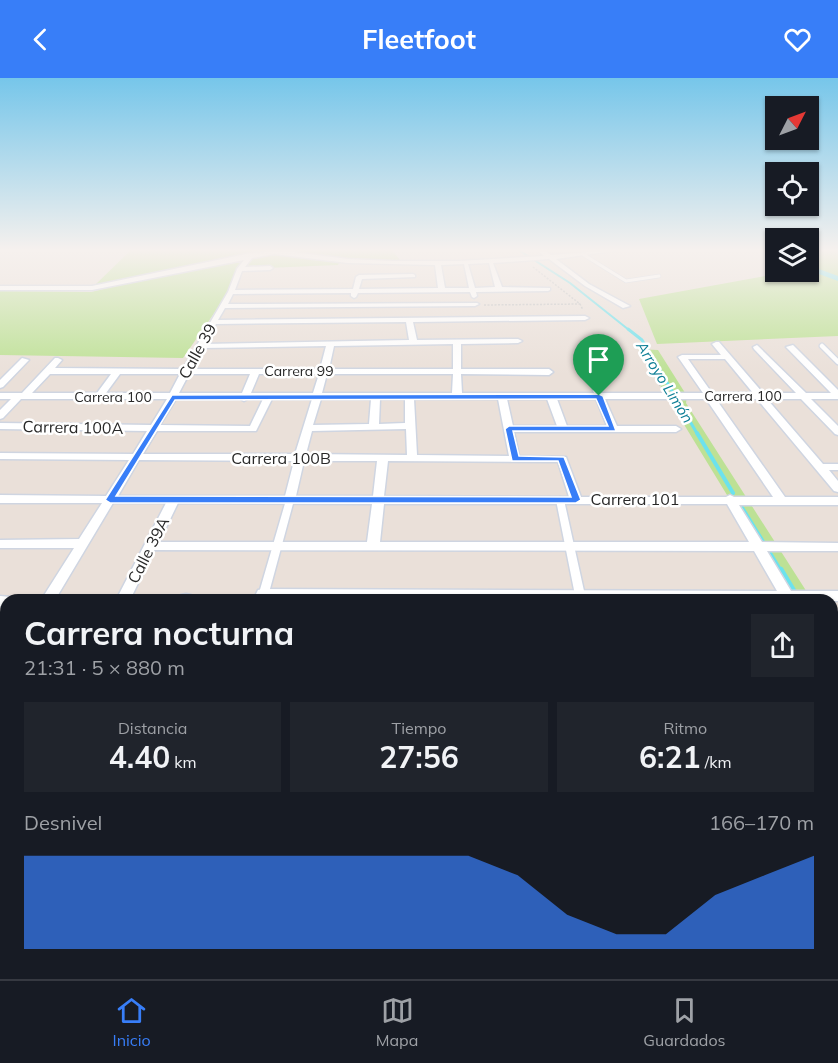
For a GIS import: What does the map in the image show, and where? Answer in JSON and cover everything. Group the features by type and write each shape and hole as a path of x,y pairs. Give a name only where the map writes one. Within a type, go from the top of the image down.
{"street":[{"path":"231,292 348,291"},
{"path":"352,305 354,291"},
{"path":"472,291 487,342"},
{"path":"597,291 626,306"},
{"name":"Calle 39","path":"52,594 154,429 231,292"},
{"path":"222,306 476,305"},
{"path":"280,344 288,306"},
{"path":"213,322 585,318"},
{"path":"409,320 414,344"},
{"path":"199,346 518,341"},
{"path":"457,343 457,396"},
{"path":"264,594 290,500 297,459 318,397 332,344"},
{"path":"716,344 838,488"},
{"path":"757,346 838,432"},
{"path":"790,347 838,396"},
{"path":"727,357 682,357 781,500"},
{"path":"0,385 25,360"},
{"path":"0,416 58,360"},
{"name":"Carrera 99","path":"48,371 549,372"},
{"path":"244,398 256,371"},
{"path":"99,397 117,372"},
{"name":"Carrera 100","path":"0,396 268,398 838,396"},
{"path":"374,426 376,396"},
{"path":"409,396 412,459"},
{"path":"502,396 515,459"},
{"path":"551,396 563,428"},
{"path":"599,396 613,429"},
{"name":"Carrera 100A","path":"0,426 254,429 268,398"},
{"path":"307,428 410,426"},
{"path":"509,429 676,429"},
{"name":"Carrera 100B","path":"0,456 561,459 576,500"},
{"path":"373,545 383,459"},
{"path":"820,467 838,467"},
{"name":"Carrera 101","path":"0,499 838,501"},
{"name":"Calle 39A","path":"126,594 174,499"},
{"path":"730,499 765,547 787,594"},
{"path":"560,500 579,594"},
{"path":"0,544 84,543"},
{"path":"150,546 838,547"}],"lane":[{"path":"822,346 838,362"},
{"path":"590,358 600,372 596,390 599,396"}],"path":[{"path":"563,291 580,304 585,318"},
{"path":"476,305 580,304"},
{"path":"649,366 665,396"}],"green space":[{"path":"0,291 230,291 183,358 0,355"},
{"path":"683,291 838,291 838,336 657,344 639,299"},
{"path":"638,349 658,350 687,396 686,403 808,594 787,594"}],"waterway":[{"name":"Arroyo Limón","path":"580,291 629,330"},
{"name":"Arroyo Limón","path":"628,329 642,340 698,435"},
{"name":"Arroyo Limón","path":"697,433 733,493"},
{"name":"Arroyo Limón","path":"741,506 781,571"},
{"name":"Arroyo Limón","path":"781,569 796,594"}],"route":[{"path":"599,396 613,429 509,429 515,459 561,459 576,500 110,500 172,398 599,396"}]}
